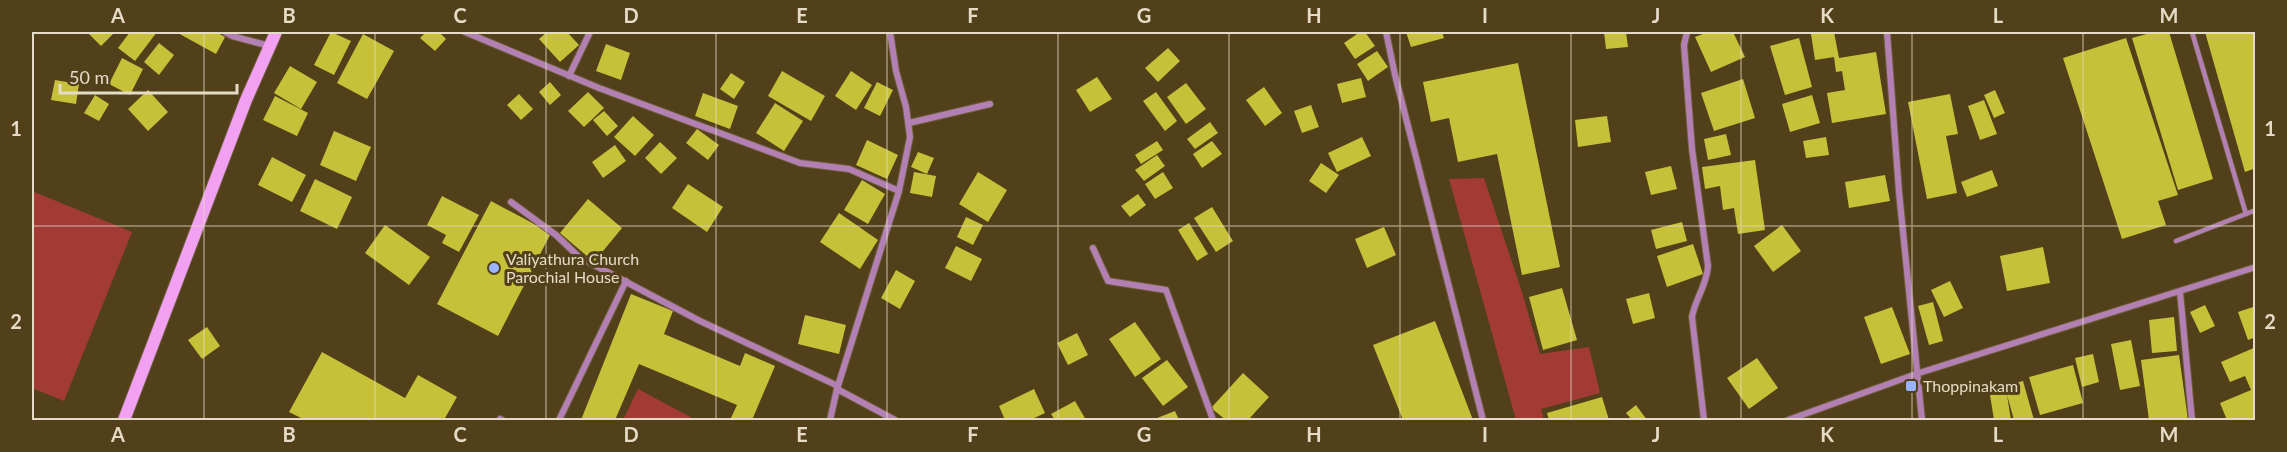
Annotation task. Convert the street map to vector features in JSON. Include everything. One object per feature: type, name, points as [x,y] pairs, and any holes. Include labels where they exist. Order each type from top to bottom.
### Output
[{"type":"main road","points":[[124,420],[246,100],[276,32]]},
{"type":"street","points":[[225,32],[270,46]]},
{"type":"street","points":[[465,32],[569,76],[800,163],[849,169],[899,191]]},
{"type":"street","points":[[569,76],[590,32]]},
{"type":"street","points":[[830,420],[899,191],[910,137],[890,32]]},
{"type":"street","points":[[1386,32],[1483,420]]},
{"type":"street","points":[[1687,32],[1684,45],[1692,149],[1708,266],[1707,278],[1694,306],[1692,317],[1704,420]]},
{"type":"street","points":[[1887,32],[1899,192],[1922,420]]},
{"type":"street","points":[[909,123],[990,104]]},
{"type":"street","points":[[511,202],[555,235],[579,257],[700,321],[838,388],[895,420]]},
{"type":"street","points":[[1093,248],[1108,281],[1166,290],[1213,420]]},
{"type":"street","points":[[1788,420],[1919,373],[2256,267]]},
{"type":"street","points":[[559,420],[626,280]]},
{"type":"street","points":[[2180,292],[2192,420]]},
{"type":"lane","points":[[2192,32],[2246,214]]},
{"type":"lane","points":[[2176,241],[2256,210]]},
{"type":"shaded area","points":[[1484,178],[1540,354],[1589,347],[1600,393],[1541,409],[1544,420],[1516,420],[1449,179]]},
{"type":"shaded area","points":[[32,191],[132,232],[64,401],[32,388]]},
{"type":"shaded area","points":[[638,389],[696,420],[623,420]]},
{"type":"building","points":[[87,32],[115,32],[101,46]]},
{"type":"building","points":[[130,32],[157,32],[135,61],[118,48]]},
{"type":"building","points":[[176,32],[216,32],[225,37],[216,54]]},
{"type":"building","points":[[331,32],[351,41],[334,75],[314,65]]},
{"type":"building","points":[[426,32],[439,32],[446,39],[435,51],[420,38]]},
{"type":"building","points":[[547,32],[567,32],[579,45],[560,62],[539,39]]},
{"type":"building","points":[[1360,32],[1365,32],[1375,46],[1355,59],[1344,43]]},
{"type":"building","points":[[1406,32],[1442,32],[1444,38],[1411,47]]},
{"type":"building","points":[[1604,32],[1626,32],[1628,47],[1606,49]]},
{"type":"building","points":[[1708,32],[1733,32],[1745,57],[1711,72],[1695,37]]},
{"type":"building","points":[[1834,32],[1839,58],[1876,52],[1886,114],[1832,123],[1827,93],[1845,90],[1842,71],[1836,72],[1834,57],[1815,60],[1811,34]]},
{"type":"building","points":[[2154,32],[2169,32],[2213,179],[2178,190],[2132,38]]},
{"type":"building","points":[[2205,32],[2256,32],[2256,168],[2245,172]]},
{"type":"building","points":[[363,34],[394,51],[367,99],[337,83]]},
{"type":"building","points":[[1799,38],[1812,87],[1785,95],[1770,46]]},
{"type":"building","points":[[2126,38],[2178,195],[2158,201],[2166,225],[2122,239],[2063,58]]},
{"type":"building","points":[[159,43],[174,55],[159,75],[144,62]]},
{"type":"building","points":[[606,44],[630,53],[621,80],[596,71]]},
{"type":"building","points":[[1168,48],[1180,61],[1158,82],[1145,68]]},
{"type":"building","points":[[1377,51],[1388,67],[1368,81],[1357,64]]},
{"type":"building","points":[[122,58],[143,69],[130,95],[109,84]]},
{"type":"building","points":[[1518,63],[1560,267],[1522,275],[1497,154],[1458,162],[1449,118],[1431,122],[1423,82]]},
{"type":"building","points":[[290,66],[317,82],[301,109],[274,93]]},
{"type":"building","points":[[782,71],[825,96],[811,121],[768,96]]},
{"type":"building","points":[[851,71],[872,85],[856,110],[835,96]]},
{"type":"building","points":[[731,73],[745,82],[734,99],[720,89]]},
{"type":"building","points":[[1097,77],[1112,99],[1090,112],[1076,90]]},
{"type":"building","points":[[1361,78],[1366,97],[1342,103],[1337,84]]},
{"type":"building","points":[[1743,79],[1755,118],[1714,131],[1701,93]]},
{"type":"building","points":[[55,80],[79,84],[76,104],[51,100]]},
{"type":"building","points":[[550,82],[561,95],[550,105],[539,92]]},
{"type":"building","points":[[877,82],[893,90],[880,116],[864,108]]},
{"type":"building","points":[[1186,83],[1206,109],[1186,124],[1167,97]]},
{"type":"building","points":[[1264,87],[1282,113],[1265,126],[1246,100]]},
{"type":"building","points":[[148,90],[168,112],[148,131],[128,109]]},
{"type":"building","points":[[1995,90],[2005,113],[1994,118],[1984,95]]},
{"type":"building","points":[[588,92],[604,108],[584,127],[568,111]]},
{"type":"building","points":[[1156,92],[1177,121],[1165,131],[1143,101]]},
{"type":"building","points":[[703,93],[738,106],[730,129],[695,116]]},
{"type":"building","points":[[519,94],[533,109],[521,120],[507,105]]},
{"type":"building","points":[[1950,94],[1958,134],[1946,136],[1957,193],[1927,199],[1908,102]]},
{"type":"building","points":[[95,95],[109,104],[99,121],[84,113]]},
{"type":"building","points":[[1812,95],[1820,123],[1790,132],[1782,104]]},
{"type":"building","points":[[275,96],[308,113],[297,136],[263,120]]},
{"type":"building","points":[[1984,100],[1997,134],[1980,140],[1968,106]]},
{"type":"building","points":[[775,103],[803,121],[784,151],[756,133]]},
{"type":"building","points":[[1311,105],[1319,127],[1302,133],[1294,111]]},
{"type":"building","points":[[604,111],[618,126],[607,136],[593,120]]},
{"type":"building","points":[[633,116],[654,135],[635,156],[614,137]]},
{"type":"building","points":[[1607,116],[1611,142],[1578,147],[1575,120]]},
{"type":"building","points":[[1210,122],[1218,133],[1195,149],[1187,139]]},
{"type":"building","points":[[697,129],[719,145],[708,160],[686,143]]},
{"type":"building","points":[[334,131],[371,147],[356,181],[320,165]]},
{"type":"building","points":[[1726,134],[1731,155],[1708,160],[1704,139]]},
{"type":"building","points":[[1362,137],[1371,156],[1337,172],[1328,153]]},
{"type":"building","points":[[1826,137],[1829,155],[1806,158],[1803,141]]},
{"type":"building","points":[[867,140],[898,155],[887,179],[856,165]]},
{"type":"building","points":[[1157,141],[1163,150],[1141,164],[1135,155]]},
{"type":"building","points":[[1212,141],[1222,154],[1202,168],[1193,154]]},
{"type":"building","points":[[660,142],[677,158],[661,174],[645,158]]},
{"type":"building","points":[[615,145],[626,161],[603,178],[592,162]]},
{"type":"building","points":[[918,152],[934,158],[927,174],[911,167]]},
{"type":"building","points":[[1157,155],[1165,166],[1144,181],[1135,170]]},
{"type":"building","points":[[272,157],[306,175],[292,202],[258,185]]},
{"type":"building","points":[[1755,160],[1765,230],[1738,234],[1734,208],[1723,210],[1720,186],[1705,189],[1702,167]]},
{"type":"building","points":[[1321,163],[1339,175],[1326,193],[1309,181]]},
{"type":"building","points":[[1671,166],[1677,189],[1651,195],[1645,172]]},
{"type":"building","points":[[1992,170],[1998,186],[1967,197],[1961,182]]},
{"type":"building","points":[[914,172],[936,176],[932,197],[910,193]]},
{"type":"building","points":[[978,172],[1007,190],[988,222],[959,204]]},
{"type":"building","points":[[1163,172],[1173,188],[1155,199],[1145,184]]},
{"type":"building","points":[[1885,175],[1890,201],[1849,208],[1845,182]]},
{"type":"building","points":[[315,179],[352,197],[337,229],[300,211]]},
{"type":"building","points":[[862,180],[885,194],[868,224],[844,210]]},
{"type":"building","points":[[688,184],[723,207],[707,232],[672,208]]},
{"type":"building","points":[[1138,194],[1146,205],[1130,217],[1121,206]]},
{"type":"building","points":[[442,196],[479,215],[459,252],[442,243],[446,235],[427,225]]},
{"type":"building","points":[[588,199],[622,228],[594,262],[560,233]]},
{"type":"building","name":"Valiyathura Church Parochial House","points":[[491,201],[551,233],[498,336],[437,304]]},
{"type":"building","points":[[1212,207],[1233,241],[1216,252],[1194,218]]},
{"type":"building","points":[[839,213],[878,240],[860,269],[820,242]]},
{"type":"building","points":[[966,217],[983,225],[973,245],[957,237]]},
{"type":"building","points":[[1682,222],[1687,241],[1656,249],[1651,230]]},
{"type":"building","points":[[1189,223],[1208,254],[1197,261],[1178,230]]},
{"type":"building","points":[[385,225],[430,257],[409,285],[365,253]]},
{"type":"building","points":[[1782,225],[1801,251],[1773,272],[1754,246]]},
{"type":"building","points":[[1384,227],[1396,255],[1367,268],[1355,239]]},
{"type":"building","points":[[1693,244],[1703,274],[1667,287],[1657,256]]},
{"type":"building","points":[[956,246],[982,259],[971,281],[945,268]]},
{"type":"building","points":[[2043,247],[2050,283],[2007,291],[2000,256]]},
{"type":"building","points":[[896,270],[915,281],[900,309],[881,298]]},
{"type":"building","points":[[1950,281],[1963,308],[1944,317],[1931,290]]},
{"type":"building","points":[[1562,288],[1577,340],[1543,350],[1529,297]]},
{"type":"building","points":[[1649,293],[1655,318],[1633,324],[1626,299]]},
{"type":"building","points":[[631,294],[673,311],[664,334],[740,366],[745,353],[775,366],[752,420],[730,420],[737,405],[639,364],[615,420],[581,420]]},
{"type":"building","points":[[1933,302],[1943,341],[1929,345],[1918,306]]},
{"type":"building","points":[[2205,305],[2215,326],[2200,333],[2190,312]]},
{"type":"building","points":[[2256,306],[2256,337],[2248,340],[2238,312]]},
{"type":"building","points":[[1892,307],[1910,354],[1881,364],[1864,317]]},
{"type":"building","points":[[805,315],[846,325],[839,354],[798,344]]},
{"type":"building","points":[[2174,317],[2177,351],[2152,353],[2149,320]]},
{"type":"building","points":[[1435,321],[1473,420],[1403,420],[1373,345]]},
{"type":"building","points":[[1135,322],[1161,359],[1135,377],[1109,339]]},
{"type":"building","points":[[207,327],[220,346],[202,359],[188,340]]},
{"type":"building","points":[[1077,333],[1088,355],[1068,365],[1057,343]]},
{"type":"building","points":[[2131,340],[2140,386],[2120,390],[2111,344]]},
{"type":"building","points":[[2256,347],[2256,420],[2227,420],[2220,403],[2251,390],[2245,376],[2230,382],[2221,362]]},
{"type":"building","points":[[322,352],[405,398],[418,375],[457,397],[445,418],[449,420],[305,420],[289,412]]},
{"type":"building","points":[[2093,354],[2099,382],[2082,387],[2075,358]]},
{"type":"building","points":[[2179,355],[2188,420],[2149,420],[2141,360]]},
{"type":"building","points":[[1757,358],[1778,388],[1749,409],[1727,378]]},
{"type":"building","points":[[1167,360],[1188,387],[1163,406],[1142,378]]},
{"type":"building","points":[[2073,365],[2083,403],[2040,415],[2029,377]]},
{"type":"building","points":[[1243,373],[1269,397],[1248,420],[1226,420],[1211,408]]},
{"type":"building","points":[[2023,381],[2034,420],[2014,420],[2007,395],[2011,420],[1994,420],[1990,395],[2006,393],[2004,386]]},
{"type":"building","points":[[1034,389],[1045,413],[1030,420],[1005,420],[999,406]]},
{"type":"building","points":[[1602,397],[1609,420],[1549,420],[1547,413]]},
{"type":"building","points":[[1075,401],[1086,420],[1055,420],[1051,414]]},
{"type":"building","points":[[1636,405],[1647,420],[1632,420],[1626,413]]},
{"type":"building","points":[[1175,411],[1179,420],[1152,420]]},
{"type":"place","name":"Valiyathura Church Parochial House","points":[[494,268]]},
{"type":"place","name":"Thoppinakam","points":[[1911,386]]}]
